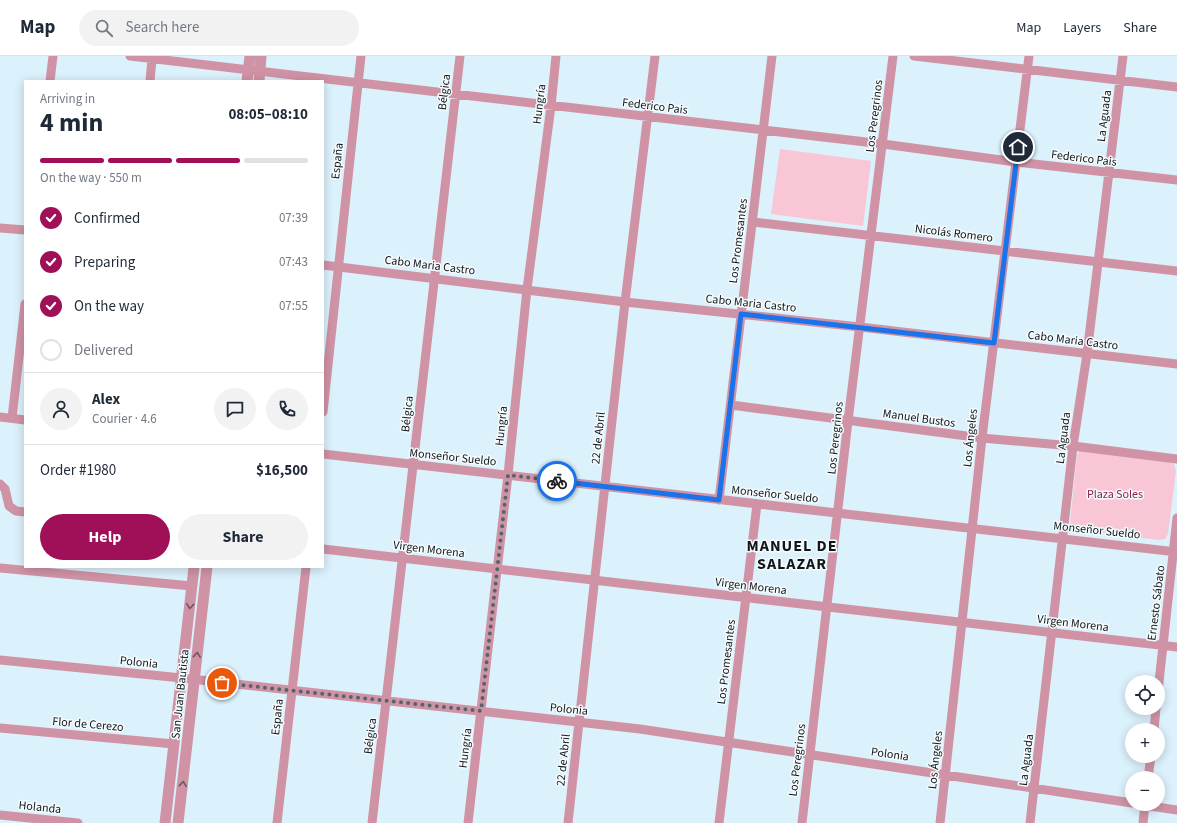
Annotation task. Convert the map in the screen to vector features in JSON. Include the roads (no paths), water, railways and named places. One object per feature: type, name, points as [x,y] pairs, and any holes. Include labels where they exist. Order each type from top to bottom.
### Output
[{"type":"street","points":[[50,80],[53,56]]},
{"type":"street","name":"Federico Pais","points":[[130,56],[248,76],[315,80]]},
{"type":"street","points":[[248,76],[250,56]]},
{"type":"street","points":[[259,76],[262,56]]},
{"type":"street","name":"España","points":[[324,402],[361,56]]},
{"type":"street","name":"Bélgica","points":[[372,823],[460,56]]},
{"type":"street","name":"Hungría","points":[[468,823],[498,569],[527,289],[551,106],[556,56]]},
{"type":"street","name":"22 de Abril","points":[[568,823],[625,302],[655,56]]},
{"type":"street","name":"Los Promesantes","points":[[719,500],[772,56]]},
{"type":"street","name":"Los Peregrinos","points":[[802,823],[870,235],[883,144],[893,56]]},
{"type":"street","points":[[914,56],[1177,87]]},
{"type":"street","name":"Los Ángeles","points":[[940,823],[982,438],[1029,56]]},
{"type":"street","name":"La Aguada","points":[[1030,823],[1073,446],[1098,262],[1123,56]]},
{"type":"street","points":[[150,80],[152,59]]},
{"type":"street","name":"Federico Pais","points":[[324,81],[456,94],[1177,180]]},
{"type":"street","name":"Nicolás Romero","points":[[753,222],[1177,271]]},
{"type":"street","points":[[0,228],[24,230]]},
{"type":"street","name":"Cabo Maria Castro","points":[[324,265],[625,302],[860,327],[1177,364]]},
{"type":"street","points":[[12,418],[24,313]]},
{"type":"street","name":"Manuel Bustos","points":[[731,405],[982,438],[1073,446],[1177,459]]},
{"type":"street","points":[[0,417],[24,420]]},
{"type":"street","name":"Monseñor Sueldo","points":[[324,454],[1176,551]]},
{"type":"street","points":[[0,484],[5,489],[9,506],[16,511],[24,512]]},
{"type":"street","name":"Los Promesantes","points":[[719,823],[756,504]]},
{"type":"street","name":"Ernesto Sábato","points":[[1160,675],[1176,551],[1177,518]]},
{"type":"street","name":"Virgen Morena","points":[[324,549],[1177,647]]},
{"type":"street","points":[[0,568],[192,586]]},
{"type":"street","name":"San Juan Bautista","points":[[165,823],[194,568]]},
{"type":"street","name":"San Juan Bautista","points":[[178,823],[207,568]]},
{"type":"street","name":"España","points":[[277,823],[306,568]]},
{"type":"street","name":"Polonia","points":[[0,660],[182,678],[640,728],[1125,802]]},
{"type":"street","name":"Flor de Cerezo","points":[[0,728],[174,744]]},
{"type":"street","points":[[1165,808],[1177,810]]},
{"type":"street","points":[[1142,811],[1143,823]]},
{"type":"street","name":"Holanda","points":[[0,815],[78,823]]},
{"type":"district","name":"MANUEL DE SALAZAR","points":[[792,554]]},
{"type":"park label","name":"Plaza Soles","points":[[1115,494]]}]
